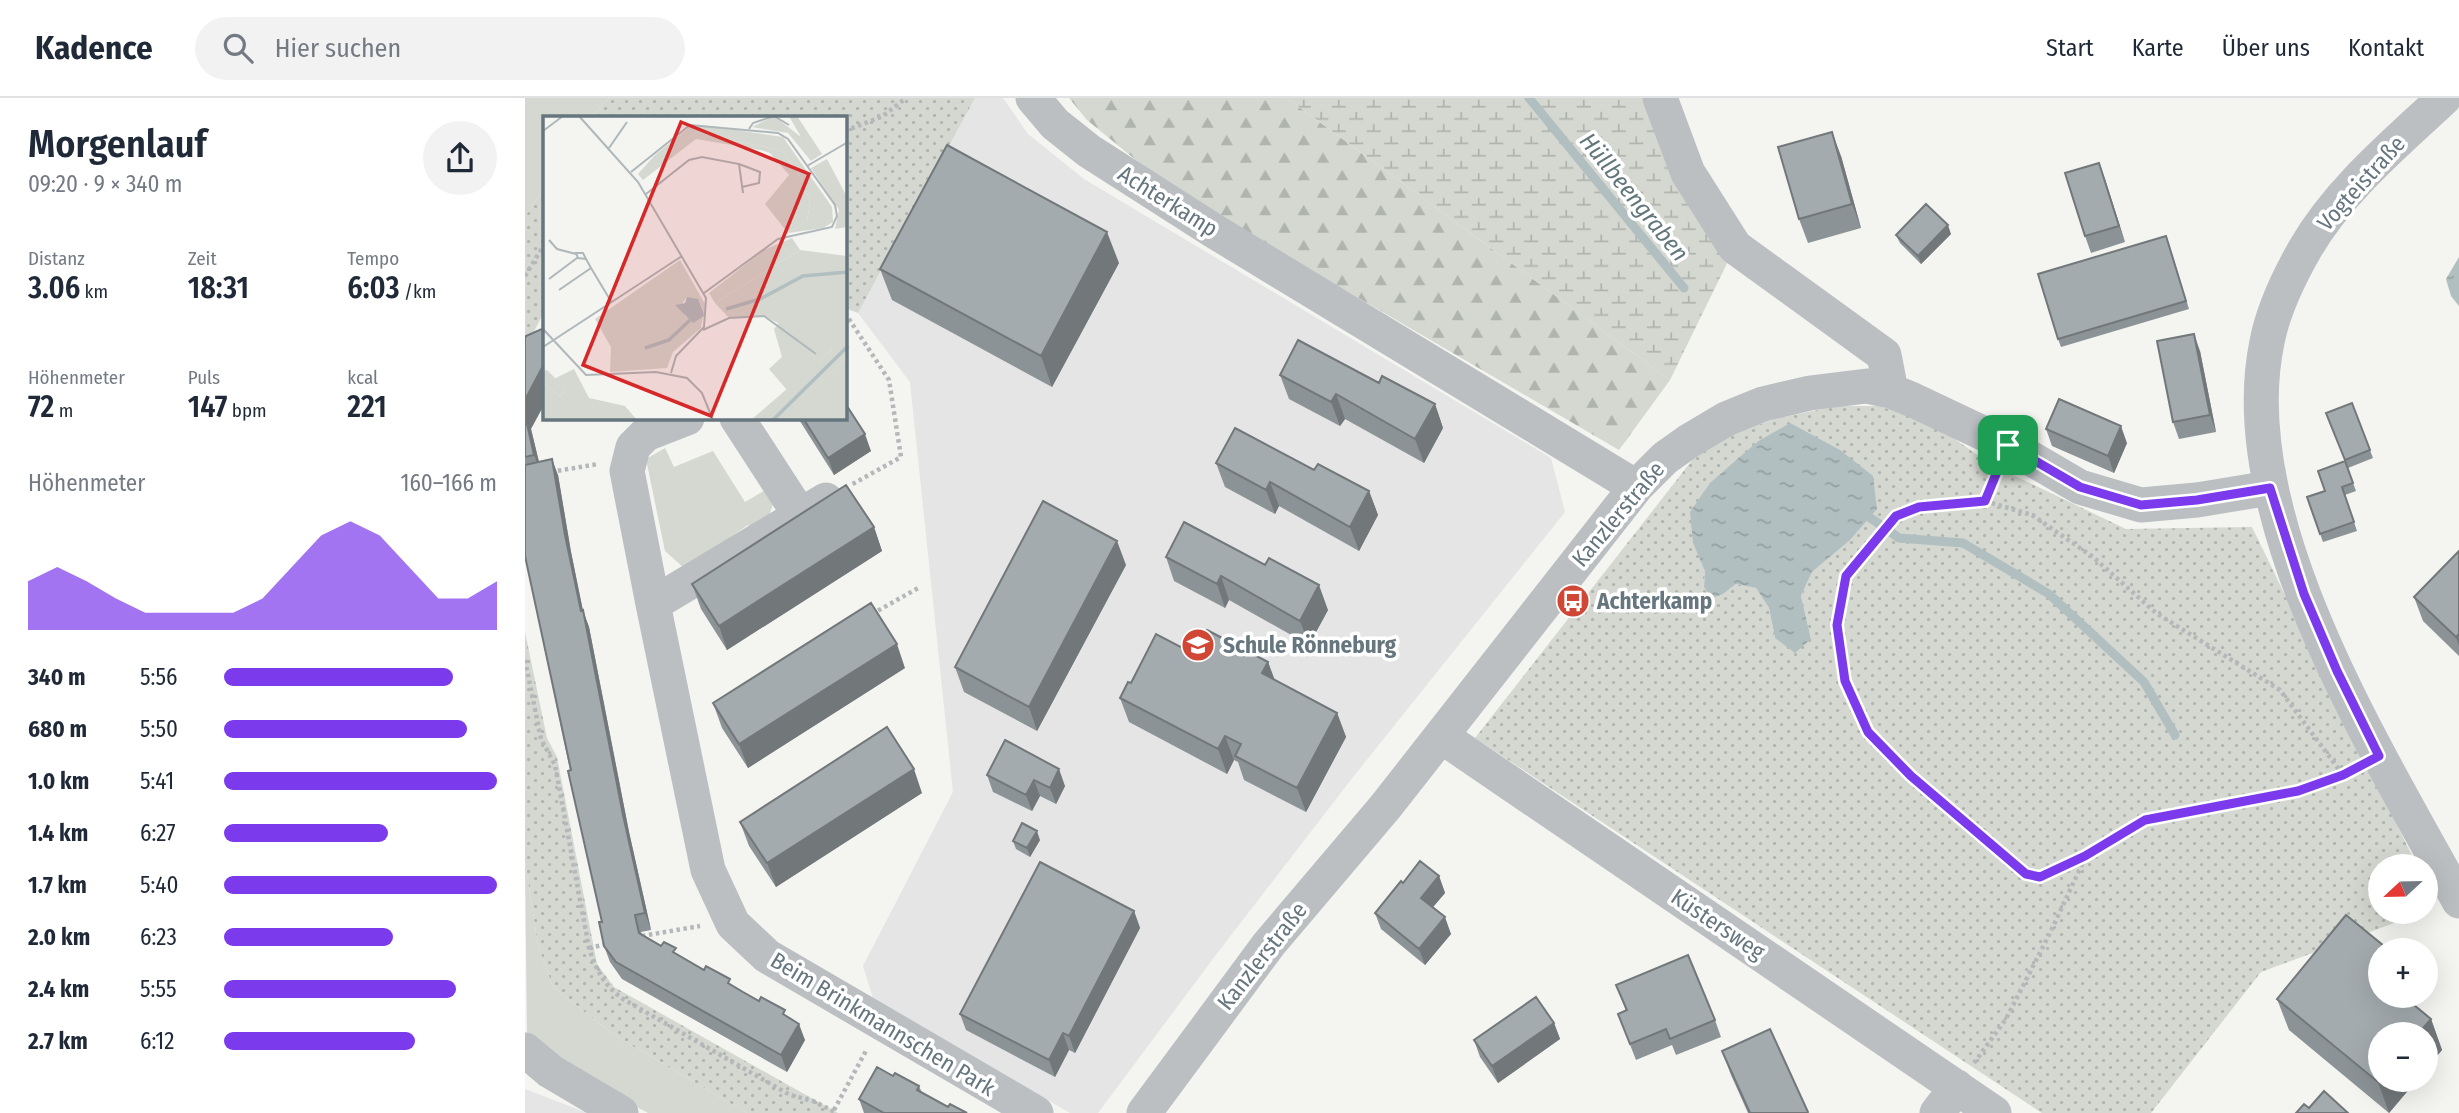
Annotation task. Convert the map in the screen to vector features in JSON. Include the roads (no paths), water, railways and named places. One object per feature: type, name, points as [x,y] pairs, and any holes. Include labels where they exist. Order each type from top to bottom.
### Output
[{"type":"street","name":"Achterkamp","points":[[1033,98],[1055,124],[1089,151],[1214,231],[1636,487]]},
{"type":"street","points":[[1660,98],[1688,173],[1735,247],[1884,355],[1891,391]]},
{"type":"street","name":"Vogteistraße","points":[[2444,98],[2396,142],[2325,217],[2289,280],[2267,339],[2261,397],[2270,488],[2304,594],[2333,662],[2379,756],[2459,901]]},
{"type":"street","name":"Kanzlerstraße","points":[[1144,1113],[1269,944],[1386,806],[1636,487],[1665,458],[1726,419],[1763,404],[1845,387],[1867,386],[1891,391],[2008,445],[2080,487],[2141,505],[2197,500],[2270,488]]},
{"type":"street","name":"Beim Brinkmannschen Park","points":[[682,420],[646,435],[633,447],[627,471],[708,870],[733,924],[767,956],[1036,1113]]},
{"type":"street","points":[[738,420],[800,515]]},
{"type":"street","points":[[653,604],[841,491]]},
{"type":"street","name":"Küstersweg","points":[[1441,736],[1947,1100],[1994,1113]]},
{"type":"street","points":[[525,1050],[550,1071],[621,1113]]},
{"type":"water","points":[[2459,257],[2459,306],[2451,296],[2446,279]]},
{"type":"water","points":[[1790,423],[1840,450],[1873,476],[1877,509],[1849,541],[1812,572],[1801,596],[1811,639],[1795,653],[1775,638],[1769,608],[1756,588],[1736,584],[1712,598],[1704,587],[1705,571],[1693,543],[1690,512],[1710,483],[1757,442]]},
{"type":"waterway","name":"Hüllbeengraben","points":[[1529,98],[1684,288]]},
{"type":"waterway","name":"Hüllbeengraben","points":[[1862,512],[1899,538],[1963,543],[2049,594],[2144,682],[2175,735]]},
{"type":"place","name":"Achterkamp","points":[[1573,601]]},
{"type":"place","name":"Schule Rönneburg","points":[[1198,645]]}]
